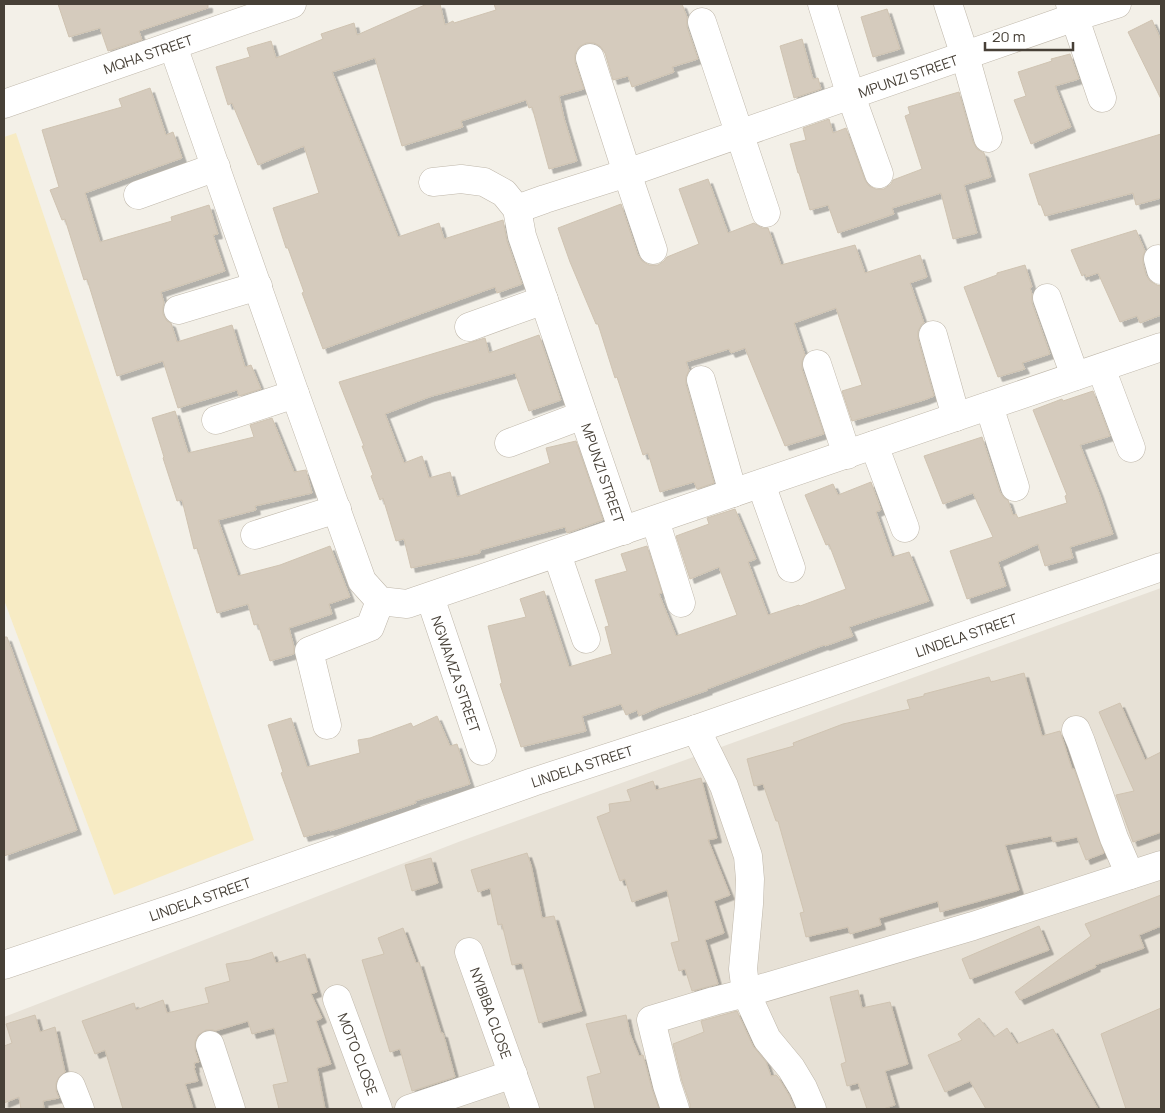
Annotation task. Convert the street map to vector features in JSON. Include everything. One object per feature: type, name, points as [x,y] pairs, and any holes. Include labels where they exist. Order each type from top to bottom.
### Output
[{"type":"street","name":"MQHA STREET","points":[[4,104],[292,4]]},
{"type":"street","name":"MPUNZI STREET","points":[[822,4],[851,96],[879,174]]},
{"type":"street","name":"MPUNZI STREET","points":[[948,4],[988,138]]},
{"type":"street","name":"MPUNZI STREET","points":[[623,531],[522,236],[517,209],[965,56],[1073,10],[1117,4]]},
{"type":"street","points":[[1073,10],[1102,98]]},
{"type":"street","points":[[702,22],[766,213]]},
{"type":"street","points":[[174,46],[336,510],[362,580],[380,601],[370,627],[309,651],[327,726]]},
{"type":"street","points":[[590,58],[653,250]]},
{"type":"street","points":[[138,195],[216,167]]},
{"type":"street","points":[[433,182],[461,179],[484,182],[504,193],[517,209]]},
{"type":"street","points":[[178,310],[258,286]]},
{"type":"street","points":[[1047,298],[1075,376]]},
{"type":"street","points":[[469,327],[544,300]]},
{"type":"street","points":[[933,335],[956,417]]},
{"type":"street","name":"NGWAMZA STREET","points":[[380,601],[407,604],[430,597],[1161,347]]},
{"type":"street","points":[[816,364],[847,455]]},
{"type":"street","points":[[1102,368],[1131,448]]},
{"type":"street","points":[[701,380],[733,493]]},
{"type":"street","points":[[216,420],[295,394]]},
{"type":"street","points":[[989,406],[1015,487]]},
{"type":"street","name":"MPUNZI STREET","points":[[509,443],[583,415]]},
{"type":"street","points":[[874,445],[905,528]]},
{"type":"street","points":[[761,484],[791,568]]},
{"type":"street","points":[[255,535],[336,510]]},
{"type":"street","points":[[655,520],[681,604]]},
{"type":"street","points":[[557,554],[586,639]]},
{"type":"street","name":"LINDELA STREET","points":[[4,965],[186,904],[524,786],[696,729],[1161,567]]},
{"type":"street","name":"NGWAMZA STREET","points":[[430,597],[482,751]]},
{"type":"street","points":[[696,729],[724,786],[748,856],[750,879],[749,904],[743,969],[746,993],[767,1039],[791,1068],[803,1088],[812,1109]]},
{"type":"street","points":[[1076,730],[1114,838],[1130,875]]},
{"type":"street","points":[[675,1109],[651,1020],[973,926],[1161,865]]},
{"type":"street","name":"NYIBIBA CLOSE","points":[[469,952],[525,1109]]},
{"type":"street","name":"MOTO CLOSE","points":[[337,999],[378,1109]]},
{"type":"street","points":[[210,1045],[231,1109]]},
{"type":"street","points":[[410,1109],[512,1074]]},
{"type":"shaded area","points":[[1161,588],[1161,1109],[4,1109],[4,1017],[461,841]]},
{"type":"sand","points":[[16,133],[254,840],[114,895],[4,600],[4,137]]},
{"type":"building","points":[[58,4],[208,4],[208,8],[139,31],[142,40],[108,51],[100,28],[69,37]]},
{"type":"building","points":[[427,4],[440,4],[445,25],[453,21],[454,23],[496,10],[494,4],[682,4],[687,17],[687,27],[698,59],[672,67],[674,72],[632,87],[628,76],[613,80],[605,53],[600,46],[594,43],[586,43],[579,47],[575,54],[575,62],[584,89],[559,96],[577,161],[549,169],[532,107],[529,108],[526,100],[461,121],[463,127],[402,146],[375,58],[332,72],[398,237],[439,223],[444,239],[503,220],[507,241],[522,284],[497,293],[495,287],[323,349],[273,208],[319,193],[304,146],[258,165],[232,103],[228,105],[216,67],[250,57],[247,48],[271,41],[276,58],[323,39],[321,34],[354,23],[357,35]]},
{"type":"building","points":[[887,9],[900,49],[873,57],[861,17]]},
{"type":"building","points":[[1152,20],[1161,40],[1161,99],[1128,32]]},
{"type":"building","points":[[802,39],[813,79],[818,78],[821,89],[794,98],[780,46]]},
{"type":"building","points":[[1070,54],[1079,79],[1055,86],[1071,127],[1031,144],[1014,100],[1026,96],[1018,72]]},
{"type":"building","points":[[150,88],[166,135],[173,132],[182,158],[85,193],[100,242],[172,221],[171,217],[209,205],[218,234],[213,235],[225,271],[161,292],[164,303],[163,314],[167,321],[171,323],[177,342],[232,325],[245,367],[251,365],[261,389],[239,396],[237,390],[178,408],[163,361],[117,376],[87,279],[84,280],[65,219],[62,220],[50,190],[59,187],[42,130],[122,107],[119,99]]},
{"type":"building","points":[[959,92],[973,142],[977,149],[984,153],[991,177],[964,185],[977,233],[953,239],[941,193],[892,208],[894,214],[838,233],[828,205],[810,210],[790,144],[806,140],[803,128],[829,119],[833,133],[846,128],[865,180],[869,186],[876,189],[884,189],[893,180],[922,169],[905,116],[910,114],[908,107]]},
{"type":"building","points":[[1161,134],[1161,198],[1136,205],[1133,193],[1045,216],[1041,205],[1039,205],[1029,174]]},
{"type":"building","points":[[708,179],[728,233],[754,223],[762,228],[768,228],[781,265],[855,245],[865,273],[920,255],[927,277],[910,283],[924,323],[918,331],[918,339],[934,396],[852,421],[842,391],[862,385],[836,308],[794,323],[805,355],[802,361],[802,369],[824,434],[785,446],[745,348],[731,353],[729,349],[686,362],[689,370],[686,384],[714,483],[697,489],[694,482],[660,492],[648,453],[643,455],[598,324],[596,324],[570,262],[558,228],[621,204],[638,255],[642,261],[649,265],[658,265],[667,257],[699,244],[679,189]]},
{"type":"building","points":[[1136,230],[1145,251],[1143,263],[1146,275],[1150,281],[1161,286],[1161,315],[1140,323],[1137,316],[1120,322],[1098,273],[1086,277],[1085,274],[1082,276],[1071,250]]},
{"type":"building","points":[[1025,265],[1032,287],[1030,288],[1032,303],[1050,354],[1022,363],[1025,369],[998,377],[964,287],[997,275],[997,273]]},
{"type":"building","points":[[539,335],[561,400],[529,411],[515,373],[429,397],[385,414],[404,463],[422,456],[429,478],[450,472],[457,497],[550,463],[546,448],[576,441],[603,520],[567,533],[565,527],[480,550],[480,553],[411,568],[404,539],[396,541],[383,498],[380,500],[362,446],[364,446],[339,382],[485,338],[489,353]]},
{"type":"building","points":[[1093,391],[1110,436],[1080,445],[1113,534],[1070,547],[1073,558],[1045,566],[1038,544],[998,562],[1006,586],[967,599],[950,551],[993,537],[973,493],[943,504],[924,456],[982,437],[1000,492],[1008,500],[1013,515],[1016,514],[1018,518],[1067,503],[1065,496],[1067,495],[1033,410],[1062,399],[1063,401]]},
{"type":"building","points":[[175,411],[188,453],[254,437],[250,425],[272,418],[294,472],[306,470],[312,493],[255,506],[256,510],[218,520],[238,576],[280,565],[330,546],[350,597],[329,604],[332,614],[289,628],[294,654],[270,661],[258,624],[254,625],[248,604],[217,613],[197,548],[194,549],[182,500],[177,501],[152,418]]},
{"type":"building","points":[[871,482],[881,510],[876,512],[892,557],[909,552],[929,601],[849,627],[853,636],[824,645],[639,716],[637,710],[626,715],[621,704],[582,716],[586,731],[521,747],[500,684],[502,683],[488,626],[526,617],[520,599],[544,591],[569,667],[612,654],[605,627],[609,626],[595,580],[627,571],[621,554],[647,546],[662,593],[659,594],[676,636],[737,615],[719,567],[690,579],[676,536],[709,524],[707,518],[735,509],[756,559],[748,562],[768,615],[800,606],[846,589],[829,544],[826,545],[805,495],[833,484],[838,495]]},
{"type":"building","points":[[4,637],[7,637],[77,830],[4,856]]},
{"type":"building","points":[[1024,673],[1042,736],[1060,731],[1072,769],[1074,769],[1104,853],[1086,860],[1077,837],[1053,842],[1051,836],[1005,845],[1019,890],[940,912],[938,901],[879,918],[881,925],[850,934],[848,927],[806,937],[800,913],[804,912],[778,821],[776,821],[763,784],[754,786],[747,759],[794,746],[793,743],[843,724],[910,709],[907,700],[924,696],[924,694],[989,677],[991,682]]},
{"type":"building","points":[[1120,703],[1145,760],[1161,752],[1161,832],[1133,842],[1116,795],[1134,791],[1099,712]]},
{"type":"building","points":[[437,716],[450,746],[457,744],[470,784],[330,831],[304,837],[281,773],[283,772],[268,725],[291,718],[307,767],[360,753],[358,740],[370,738],[411,723],[413,727]]},
{"type":"building","points":[[701,778],[717,838],[708,840],[730,895],[714,901],[724,933],[705,940],[718,984],[692,991],[685,969],[679,971],[671,943],[679,941],[667,890],[632,902],[625,879],[620,881],[597,817],[610,812],[609,804],[631,801],[627,790],[653,781],[656,790]]},
{"type":"building","points":[[527,853],[542,918],[554,916],[582,1011],[539,1023],[522,963],[512,965],[502,924],[498,925],[490,888],[478,892],[471,870]]},
{"type":"building","points":[[431,858],[438,883],[412,891],[405,865]]},
{"type":"building","points":[[1161,895],[1161,926],[1139,935],[1144,948],[1095,965],[1096,967],[1020,1000],[1015,992],[1091,936],[1085,924]]},
{"type":"building","points":[[1039,926],[1049,950],[970,979],[962,959]]},
{"type":"building","points":[[403,928],[416,963],[419,962],[441,1033],[443,1033],[455,1077],[412,1091],[400,1049],[390,1052],[362,960],[384,954],[378,938]]},
{"type":"building","points":[[272,952],[276,963],[305,954],[317,992],[311,994],[322,1018],[316,1021],[331,1064],[317,1068],[325,1109],[279,1109],[273,1085],[288,1082],[274,1028],[252,1034],[248,1021],[215,1031],[206,1030],[198,1035],[195,1042],[195,1050],[199,1062],[194,1063],[194,1068],[198,1081],[185,1084],[193,1109],[123,1109],[105,1050],[95,1054],[82,1021],[134,1003],[136,1010],[163,1000],[167,1013],[209,1003],[205,988],[230,981],[226,964],[250,960]]},
{"type":"building","points":[[858,990],[862,1008],[890,1002],[908,1064],[885,1071],[895,1105],[883,1109],[867,1109],[858,1083],[847,1086],[841,1064],[846,1062],[830,997]]},
{"type":"building","points":[[1161,1008],[1161,1109],[1126,1109],[1101,1034]]},
{"type":"building","points":[[737,1011],[753,1046],[766,1062],[771,1076],[776,1075],[778,1077],[795,1109],[690,1109],[673,1044],[704,1032],[701,1021]]},
{"type":"building","points":[[35,1015],[40,1032],[55,1027],[65,1072],[56,1083],[56,1091],[59,1098],[43,1101],[44,1109],[21,1109],[19,1097],[4,1103],[4,1046],[12,1043],[6,1024]]},
{"type":"building","points":[[626,1015],[630,1034],[639,1056],[643,1055],[659,1109],[595,1109],[587,1077],[601,1073],[586,1024]]},
{"type":"building","points":[[979,1018],[994,1037],[1007,1028],[1017,1044],[1053,1029],[1098,1109],[986,1109],[970,1081],[945,1092],[928,1055],[962,1040],[958,1034]]}]
